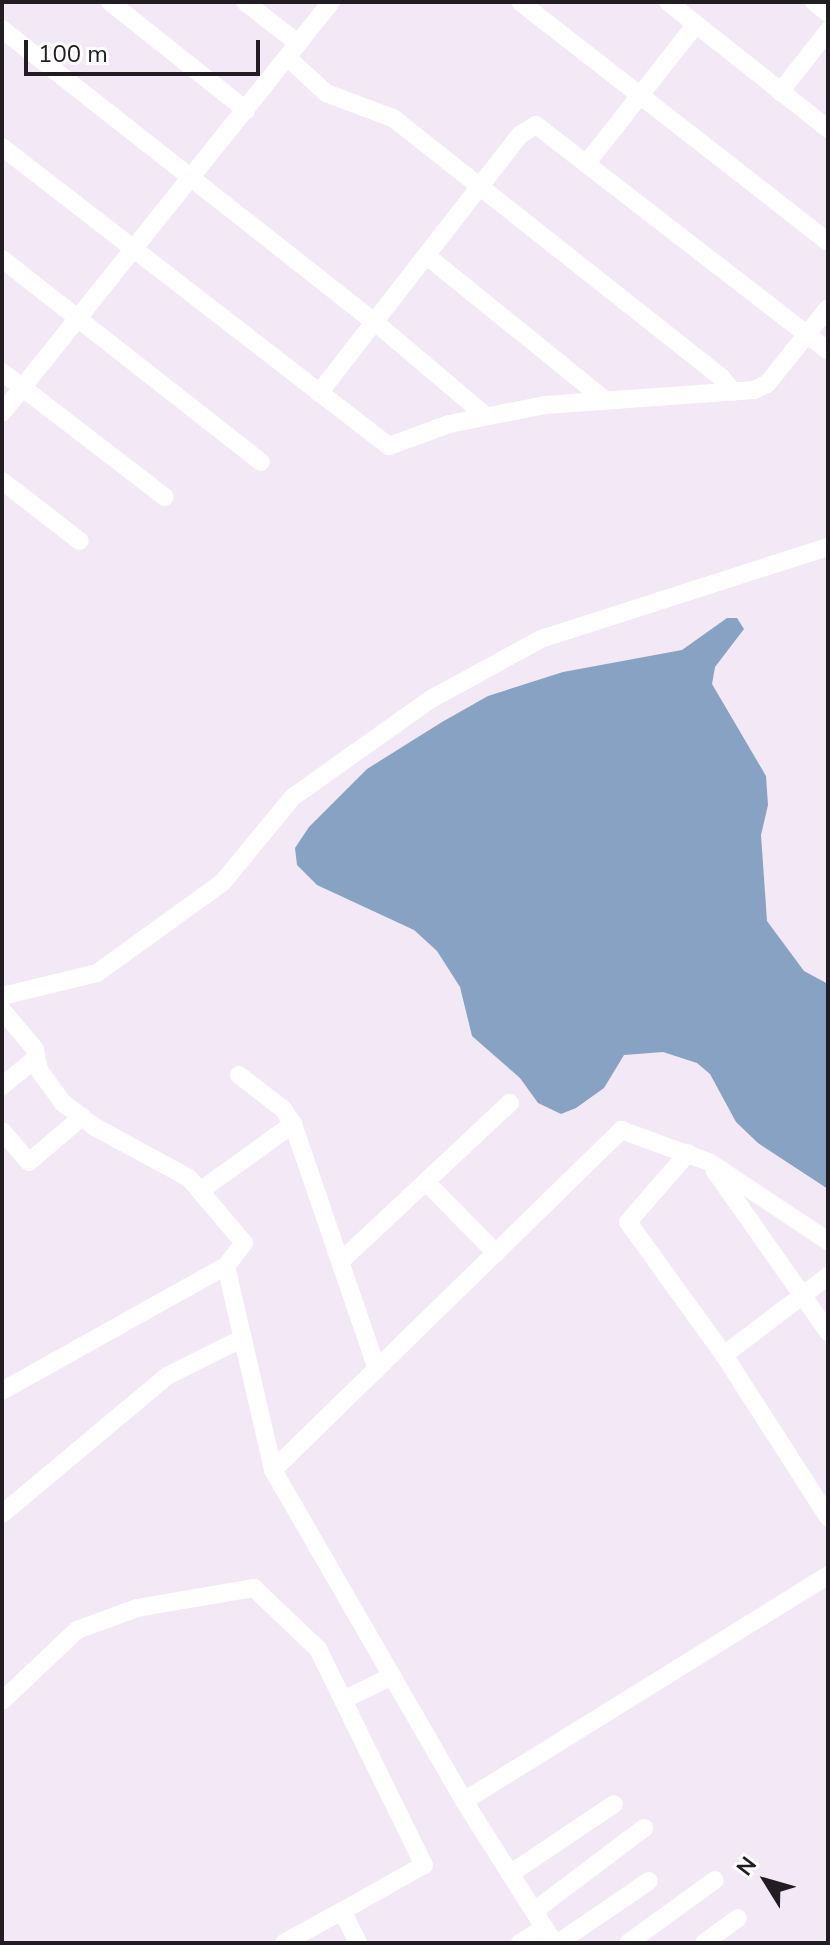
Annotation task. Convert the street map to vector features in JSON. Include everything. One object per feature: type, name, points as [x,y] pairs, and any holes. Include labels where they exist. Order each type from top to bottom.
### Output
[{"type":"street","points":[[110,2],[246,110]]},
{"type":"street","points":[[245,2],[294,51],[326,93],[393,118],[721,377],[733,392]]},
{"type":"street","points":[[2,413],[331,2]]},
{"type":"street","points":[[520,2],[828,242]]},
{"type":"street","points":[[668,2],[828,129]]},
{"type":"street","points":[[814,2],[828,13]]},
{"type":"street","points":[[586,164],[696,24]]},
{"type":"street","points":[[2,29],[376,323],[485,415]]},
{"type":"street","points":[[780,92],[828,31]]},
{"type":"street","points":[[319,393],[481,189],[520,135],[536,125],[828,351]]},
{"type":"street","points":[[2,147],[389,446],[485,415],[605,400],[733,392],[767,384],[828,308]]},
{"type":"street","points":[[428,257],[605,400]]},
{"type":"street","points":[[2,259],[261,462]]},
{"type":"street","points":[[2,372],[165,497]]},
{"type":"street","points":[[2,481],[80,541]]},
{"type":"street","points":[[2,996],[97,973],[222,883],[293,797],[445,691],[541,639],[828,547]]},
{"type":"street","points":[[2,1010],[35,1049],[35,1059],[63,1103],[189,1178],[244,1243],[226,1266],[2,1391]]},
{"type":"street","points":[[2,1086],[35,1059]]},
{"type":"street","points":[[239,1075],[283,1109],[293,1124],[377,1369]]},
{"type":"street","points":[[342,1260],[428,1184],[510,1103]]},
{"type":"street","points":[[2,1131],[29,1162],[82,1117]]},
{"type":"street","points":[[200,1191],[293,1124]]},
{"type":"street","points":[[273,1470],[621,1130],[709,1162],[828,1241]]},
{"type":"street","points":[[688,1153],[628,1222],[724,1355],[828,1517]]},
{"type":"street","points":[[709,1162],[828,1332]]},
{"type":"street","points":[[428,1184],[496,1253]]},
{"type":"street","points":[[226,1266],[273,1470],[464,1801],[552,1938]]},
{"type":"street","points":[[724,1355],[828,1276]]},
{"type":"street","points":[[2,1514],[167,1376],[243,1338]]},
{"type":"street","points":[[464,1801],[828,1575]]},
{"type":"street","points":[[2,1701],[77,1630],[137,1608],[254,1588],[318,1649],[424,1865],[284,1943]]},
{"type":"street","points":[[343,1700],[392,1676]]},
{"type":"street","points":[[510,1874],[614,1804]]},
{"type":"street","points":[[534,1911],[644,1828]]},
{"type":"street","points":[[628,1943],[715,1880]]},
{"type":"street","points":[[520,1943],[552,1938],[649,1881]]},
{"type":"street","points":[[342,1911],[358,1943]]},
{"type":"street","points":[[704,1943],[738,1918]]},
{"type":"water","points":[[727,618],[737,618],[744,629],[715,667],[712,684],[766,776],[768,805],[761,835],[767,921],[804,971],[828,984],[828,1189],[758,1143],[736,1122],[710,1074],[697,1063],[663,1052],[624,1055],[604,1088],[576,1108],[561,1114],[538,1103],[520,1078],[472,1036],[460,987],[437,951],[414,930],[317,885],[297,865],[295,848],[309,827],[367,769],[442,722],[488,696],[563,672],[682,650]]}]
